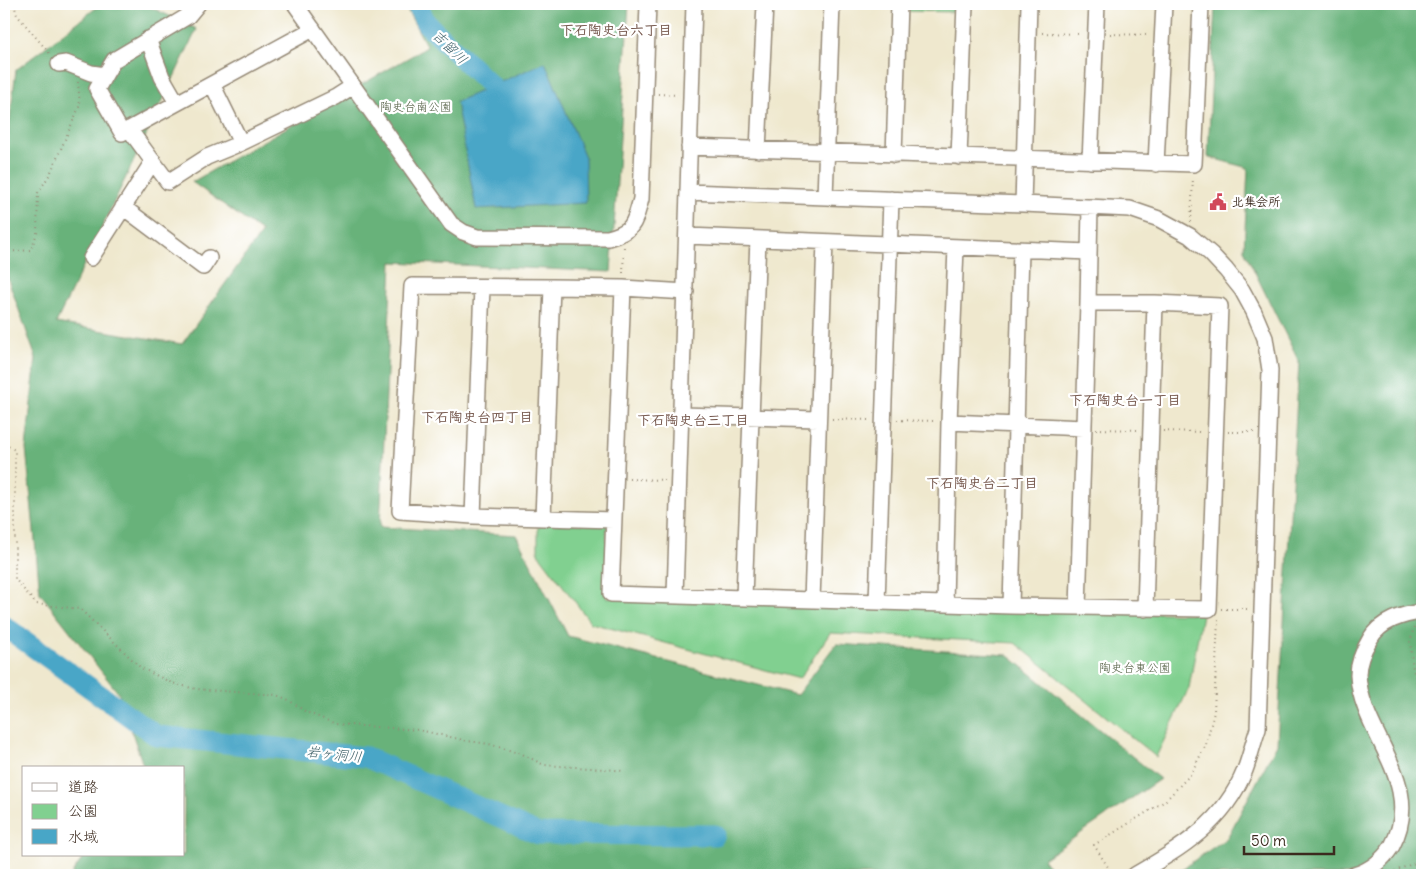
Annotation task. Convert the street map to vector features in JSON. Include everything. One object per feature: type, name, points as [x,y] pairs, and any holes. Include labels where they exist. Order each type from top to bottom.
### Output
[{"type":"street","points":[[198,4],[188,16],[114,60],[97,88],[122,133],[313,29]]},
{"type":"street","points":[[295,4],[451,224],[463,232],[476,237],[608,238],[624,233],[634,221],[641,199],[648,4]]},
{"type":"street","points":[[675,595],[694,4]]},
{"type":"street","points":[[758,150],[765,4]]},
{"type":"street","points":[[825,197],[832,4]]},
{"type":"street","points":[[1023,204],[1029,4]]},
{"type":"street","points":[[1090,160],[1097,4]]},
{"type":"street","points":[[1156,164],[1164,4]]},
{"type":"street","points":[[689,147],[1194,164],[1201,4]]},
{"type":"street","points":[[894,155],[899,5]]},
{"type":"street","points":[[959,157],[965,6]]},
{"type":"street","points":[[148,39],[162,77],[177,103]]},
{"type":"street","points":[[58,64],[66,63],[91,73],[105,75]]},
{"type":"street","points":[[212,84],[241,143]]},
{"type":"street","points":[[129,129],[168,182],[207,157],[241,143],[353,86]]},
{"type":"street","points":[[90,258],[153,161]]},
{"type":"street","points":[[688,192],[1130,209],[1159,219],[1190,236],[1212,254],[1242,290],[1265,338],[1270,370],[1258,729],[1244,771],[1229,800],[1204,830],[1179,849],[1135,875]]},
{"type":"street","points":[[877,602],[892,199]]},
{"type":"street","points":[[123,207],[203,267],[209,258]]},
{"type":"street","points":[[1078,607],[1090,207]]},
{"type":"street","points":[[687,236],[1089,252]]},
{"type":"street","points":[[744,597],[758,239]]},
{"type":"street","points":[[812,600],[825,242]]},
{"type":"street","points":[[945,604],[949,422],[956,248]]},
{"type":"street","points":[[1011,606],[1021,250]]},
{"type":"street","points":[[613,520],[473,516],[400,511],[412,286],[623,288],[686,292]]},
{"type":"street","points":[[473,516],[482,287]]},
{"type":"street","points":[[543,518],[552,287]]},
{"type":"street","points":[[623,288],[614,479],[611,594],[1011,606],[1214,609],[1216,432],[1220,306],[1155,303],[1088,303]]},
{"type":"street","points":[[1145,608],[1155,303]]},
{"type":"street","points":[[682,415],[818,419]]},
{"type":"street","points":[[949,422],[1084,428]]},
{"type":"street","points":[[1354,875],[1362,873],[1382,860],[1397,839],[1405,819],[1404,787],[1364,703],[1358,674],[1363,650],[1374,631],[1395,618],[1420,612]]},
{"type":"path","points":[[14,4],[17,16],[58,64]]},
{"type":"path","points":[[899,5],[965,6]]},
{"type":"path","points":[[4,252],[31,250],[37,233],[38,193],[50,174],[80,105],[78,78]]},
{"type":"path","points":[[645,94],[691,95]]},
{"type":"path","points":[[1190,236],[1194,164]]},
{"type":"path","points":[[623,288],[624,233]]},
{"type":"path","points":[[1084,428],[1268,433]]},
{"type":"path","points":[[4,444],[15,450],[15,579],[36,604],[80,609],[141,668],[180,685],[196,689],[276,695],[306,712],[336,724],[419,730],[489,744],[522,754],[544,765],[623,771]]},
{"type":"path","points":[[614,479],[679,480]]},
{"type":"path","points":[[1113,875],[1094,844],[1165,802],[1190,774],[1206,745],[1214,712],[1214,609],[1262,608]]},
{"type":"path","points":[[1420,612],[1410,642],[1413,669],[1422,703]]},
{"type":"path","points":[[1383,875],[1422,860]]},
{"type":"green space","name":"陶史台南公園","points":[[101,4],[144,4],[197,29],[56,323],[182,344],[262,232],[192,182],[427,47],[404,4],[629,4],[611,272],[392,262],[380,527],[516,535],[568,636],[797,695],[836,644],[1008,655],[1160,779],[1043,859],[1054,875],[71,875],[84,856],[185,856],[185,766],[143,766],[119,694],[40,593],[26,448],[36,358],[4,268],[4,166],[16,70]]},
{"type":"green space","points":[[903,4],[960,4],[960,12],[903,11]]},
{"type":"green space","points":[[1215,4],[1422,4],[1422,875],[1173,875],[1227,838],[1277,744],[1299,362],[1244,250],[1248,168],[1208,157]]},
{"type":"green space","name":"陶史台東公園","points":[[538,523],[607,525],[606,598],[1202,614],[1189,688],[1156,757],[1015,643],[830,633],[799,679],[591,623],[538,553]]},
{"type":"water","points":[[545,62],[585,157],[586,203],[476,209],[456,102]]},
{"type":"waterway","name":"吉留川","points":[[417,4],[426,23],[491,86]]},
{"type":"waterway","name":"岩ヶ洞川","points":[[4,626],[157,736],[366,757],[538,834],[715,835]]},
{"type":"place","name":"北集会所","points":[[1218,202]]},
{"type":"district","name":"下石陶史台六丁目","points":[[616,30]]},
{"type":"district","name":"下石陶史台一丁目","points":[[1125,400]]},
{"type":"district","name":"下石陶史台四丁目","points":[[477,417]]},
{"type":"district","name":"下石陶史台三丁目","points":[[693,420]]},
{"type":"district","name":"下石陶史台二丁目","points":[[982,483]]}]
